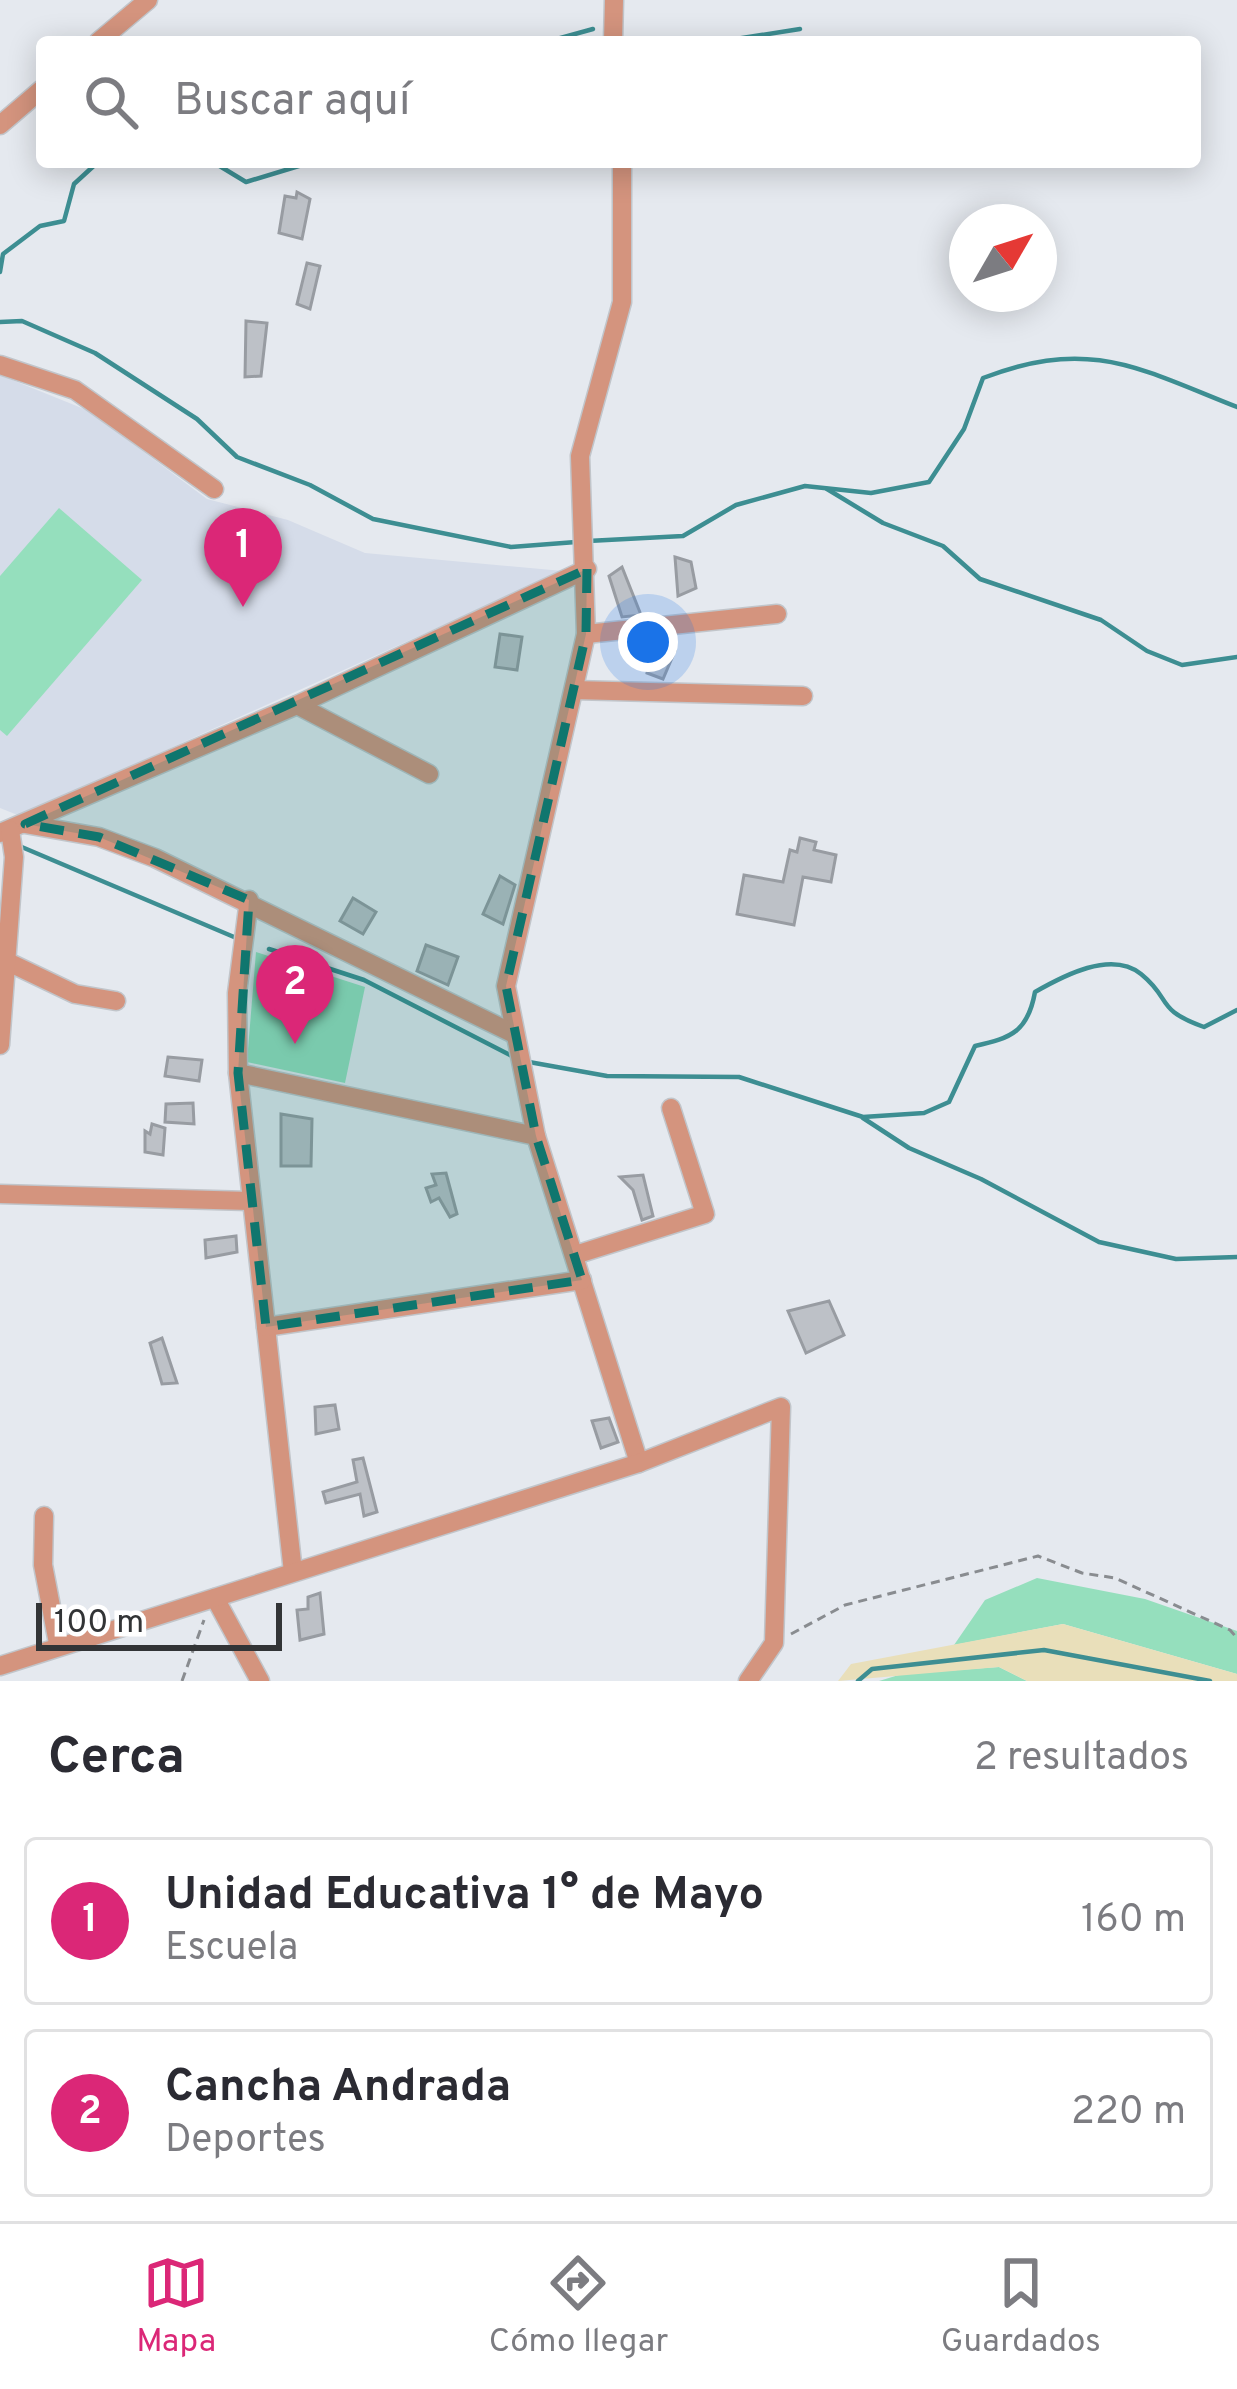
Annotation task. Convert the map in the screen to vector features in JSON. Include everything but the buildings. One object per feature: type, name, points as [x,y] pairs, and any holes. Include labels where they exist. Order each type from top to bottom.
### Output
[{"type":"street","points":[[105,36],[148,0]]},
{"type":"street","points":[[613,36],[614,0]]},
{"type":"street","points":[[0,124],[36,94]]},
{"type":"street","points":[[622,168],[622,302],[580,456],[586,634],[506,986],[536,1136],[639,1463]]},
{"type":"street","points":[[0,365],[75,390],[214,489]]},
{"type":"street","points":[[12,829],[297,705],[587,569]]},
{"type":"street","points":[[586,634],[777,614]]},
{"type":"street","points":[[574,690],[803,696]]},
{"type":"street","points":[[297,705],[429,774]]},
{"type":"street","points":[[12,829],[99,837],[248,900],[515,1040]]},
{"type":"street","points":[[0,1045],[12,829]]},
{"type":"street","points":[[248,900],[237,992],[238,1073],[292,1571]]},
{"type":"street","points":[[8,962],[75,994],[116,1000]]},
{"type":"street","points":[[238,1073],[536,1136]]},
{"type":"street","points":[[575,1255],[704,1214],[671,1108]]},
{"type":"street","points":[[0,1194],[249,1201]]},
{"type":"street","points":[[266,1327],[582,1280]]},
{"type":"street","points":[[0,1666],[58,1643],[639,1463],[781,1407],[773,1643],[748,1681]]},
{"type":"street","points":[[44,1516],[44,1564],[58,1643]]},
{"type":"street","points":[[215,1598],[260,1681]]},
{"type":"path","points":[[773,1643],[845,1605],[1038,1556],[1082,1573],[1114,1577],[1230,1630],[1237,1638]]},
{"type":"path","points":[[182,1681],[215,1598]]},
{"type":"highlighted area","points":[[587,569],[586,634],[506,986],[536,1136],[582,1280],[266,1327],[238,1073],[249,900],[99,837],[25,824]]},
{"type":"shaded area","points":[[0,375],[89,411],[207,499],[288,520],[365,553],[563,571],[20,816],[0,808]]},
{"type":"green space","points":[[59,508],[142,580],[7,736],[0,730],[0,576]]},
{"type":"green space","points":[[256,952],[365,987],[345,1083],[247,1062]]},
{"type":"green space","points":[[1037,1578],[1145,1599],[1237,1631],[1237,1674],[1063,1624],[954,1645],[985,1600]]},
{"type":"green space","points":[[999,1667],[1027,1681],[879,1681],[902,1674]]},
{"type":"sand","points":[[1063,1624],[1237,1674],[1237,1681],[1027,1681],[999,1667],[838,1681],[851,1664]]},
{"type":"waterway","points":[[568,36],[593,29]]},
{"type":"waterway","points":[[755,36],[800,29]]},
{"type":"waterway","points":[[0,272],[3,254],[40,226],[64,221],[74,184],[91,168]]},
{"type":"waterway","points":[[223,168],[246,182],[292,168]]},
{"type":"waterway","points":[[0,322],[22,321],[95,353],[197,419],[237,457],[310,485],[373,519],[511,547],[576,542]]},
{"type":"waterway","points":[[588,541],[683,536],[736,505],[805,486],[871,493],[929,482],[964,429],[983,378],[1021,366],[1054,360],[1113,362],[1237,407]]},
{"type":"waterway","points":[[827,489],[883,523],[943,546],[980,579],[1101,620],[1147,651],[1182,665],[1237,657]]},
{"type":"waterway","points":[[17,845],[234,937]]},
{"type":"waterway","points":[[269,949],[364,980],[512,1056]]},
{"type":"waterway","points":[[529,1062],[607,1076],[739,1077],[863,1117],[924,1113],[949,1102],[975,1046],[1008,1036],[1023,1024],[1035,992],[1087,968],[1129,967],[1151,983],[1178,1015],[1204,1027],[1237,1010]]},
{"type":"waterway","points":[[863,1118],[909,1148],[981,1179],[1099,1242],[1176,1259],[1237,1257]]},
{"type":"waterway","points":[[858,1681],[872,1669],[1044,1650],[1210,1681]]},
{"type":"place","name":"Unidad Educativa 1° de Mayo","points":[[243,607]]},
{"type":"place","name":"Cancha Andrada","points":[[295,1044]]}]
